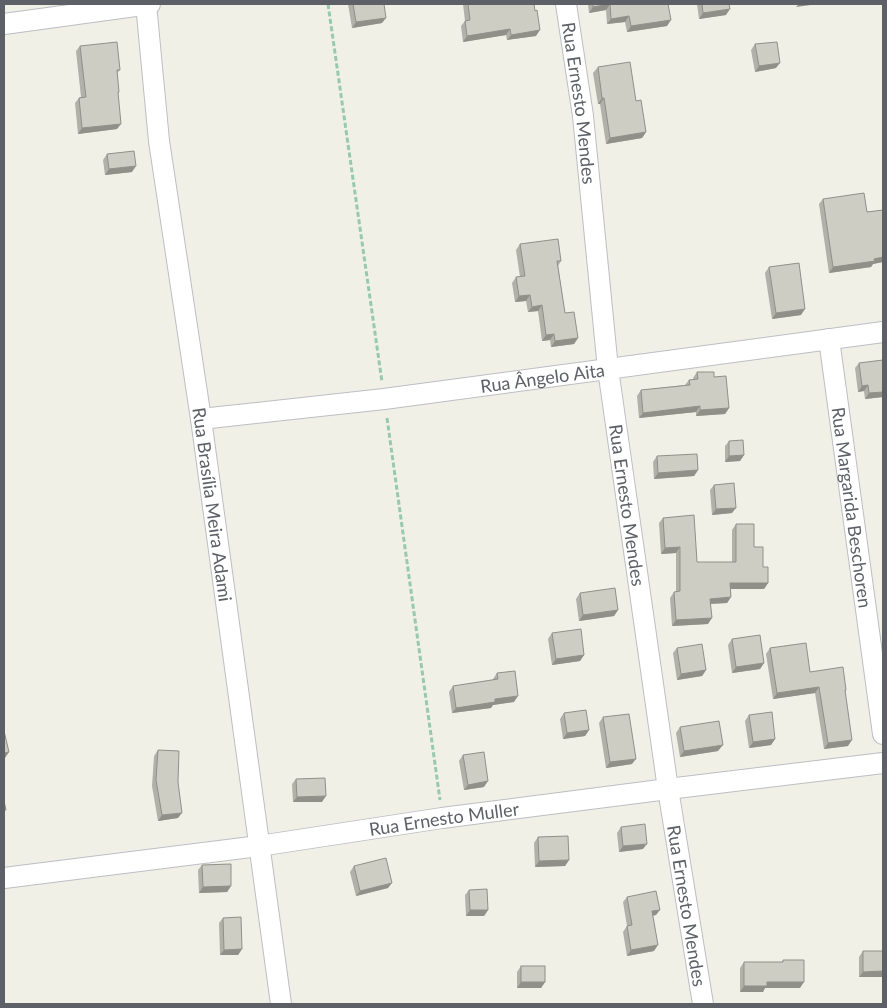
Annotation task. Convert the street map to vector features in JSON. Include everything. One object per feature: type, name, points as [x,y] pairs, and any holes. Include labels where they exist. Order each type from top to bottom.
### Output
[{"type":"street","name":"Rua Brasília Meira Adami","points":[[146,4],[160,141],[201,419],[281,1004]]},
{"type":"street","points":[[4,24],[150,4]]},
{"type":"street","name":"Rua Ernesto Mendes","points":[[566,4],[583,116],[608,369],[668,789],[703,1004]]},
{"type":"street","name":"Rua Ângelo Aita","points":[[201,419],[384,399],[883,332]]},
{"type":"street","name":"Rua Margarida Beschoren","points":[[829,340],[883,734]]},
{"type":"street","name":"Rua Ernesto Muller","points":[[4,878],[258,846],[442,818],[883,763]]},
{"type":"building","points":[[353,4],[384,4],[386,18],[356,22]]},
{"type":"building","points":[[468,4],[534,4],[535,11],[537,10],[540,30],[511,35],[510,29],[467,36],[465,21],[470,20]]},
{"type":"building","points":[[593,4],[610,4],[593,7]]},
{"type":"building","points":[[610,4],[668,4],[671,20],[631,26],[629,16],[611,19]]},
{"type":"building","points":[[702,4],[729,4],[730,9],[703,13]]},
{"type":"building","points":[[117,42],[120,70],[117,70],[121,124],[82,128],[79,98],[86,97],[80,46]]},
{"type":"building","points":[[777,42],[780,63],[759,66],[755,44]]},
{"type":"building","points":[[630,62],[636,101],[641,100],[646,132],[610,138],[598,67]]},
{"type":"building","points":[[134,151],[136,166],[109,169],[107,154]]},
{"type":"building","points":[[864,193],[867,212],[883,210],[883,257],[874,259],[875,261],[833,267],[823,199]]},
{"type":"building","points":[[558,239],[561,261],[557,261],[565,313],[574,312],[578,338],[555,341],[554,334],[546,335],[542,305],[532,307],[530,295],[519,296],[516,277],[525,276],[520,244]]},
{"type":"building","points":[[799,263],[805,309],[776,313],[769,267]]},
{"type":"building","points":[[883,360],[883,392],[869,393],[868,385],[862,386],[859,363]]},
{"type":"building","points":[[697,372],[714,372],[714,377],[726,376],[729,408],[700,410],[700,406],[643,413],[641,390],[690,385],[689,380],[698,379]]},
{"type":"building","points":[[743,440],[744,455],[729,456],[729,441]]},
{"type":"building","points":[[697,454],[698,470],[658,473],[657,456]]},
{"type":"building","points":[[734,483],[736,508],[716,509],[714,485]]},
{"type":"building","points":[[694,515],[697,562],[736,562],[736,524],[754,524],[754,547],[763,547],[763,567],[768,567],[768,583],[730,583],[731,597],[710,599],[712,618],[676,620],[674,592],[680,591],[680,547],[665,548],[663,518]]},
{"type":"building","points":[[615,588],[618,610],[583,615],[580,593]]},
{"type":"building","points":[[581,629],[584,655],[556,659],[552,633]]},
{"type":"building","points":[[760,635],[764,663],[736,667],[732,639]]},
{"type":"building","points":[[806,643],[810,672],[843,667],[852,740],[828,743],[819,687],[777,693],[770,648]]},
{"type":"building","points":[[702,644],[706,670],[681,674],[677,648]]},
{"type":"building","points":[[515,671],[518,696],[495,699],[495,702],[456,708],[453,686],[498,679],[497,673]]},
{"type":"building","points":[[586,710],[589,730],[567,733],[564,713]]},
{"type":"building","points":[[772,712],[775,739],[753,742],[749,715]]},
{"type":"building","points":[[629,714],[636,759],[610,762],[603,717]]},
{"type":"building","points":[[719,721],[723,745],[684,751],[680,727]]},
{"type":"building","points":[[4,731],[9,752],[4,753]]},
{"type":"building","points":[[158,750],[179,751],[178,782],[182,813],[162,815],[156,780]]},
{"type":"building","points":[[484,752],[488,781],[468,785],[463,755]]},
{"type":"building","points":[[325,778],[326,796],[297,797],[296,779]]},
{"type":"building","points":[[645,824],[647,844],[623,846],[621,827]]},
{"type":"building","points":[[568,836],[569,860],[539,861],[538,837]]},
{"type":"building","points":[[386,858],[392,883],[360,891],[354,866]]},
{"type":"building","points":[[231,864],[231,886],[203,887],[202,865]]},
{"type":"building","points":[[487,889],[488,910],[470,910],[469,890]]},
{"type":"building","points":[[656,891],[660,910],[652,911],[658,945],[631,950],[627,926],[632,925],[627,897]]},
{"type":"building","points":[[241,917],[242,949],[224,950],[223,918]]},
{"type":"building","points":[[863,951],[883,951],[883,971],[863,972]]},
{"type":"building","points":[[783,960],[804,960],[804,982],[767,982],[767,986],[744,986],[744,962],[783,962]]},
{"type":"building","points":[[521,966],[545,966],[545,982],[521,982]]}]
